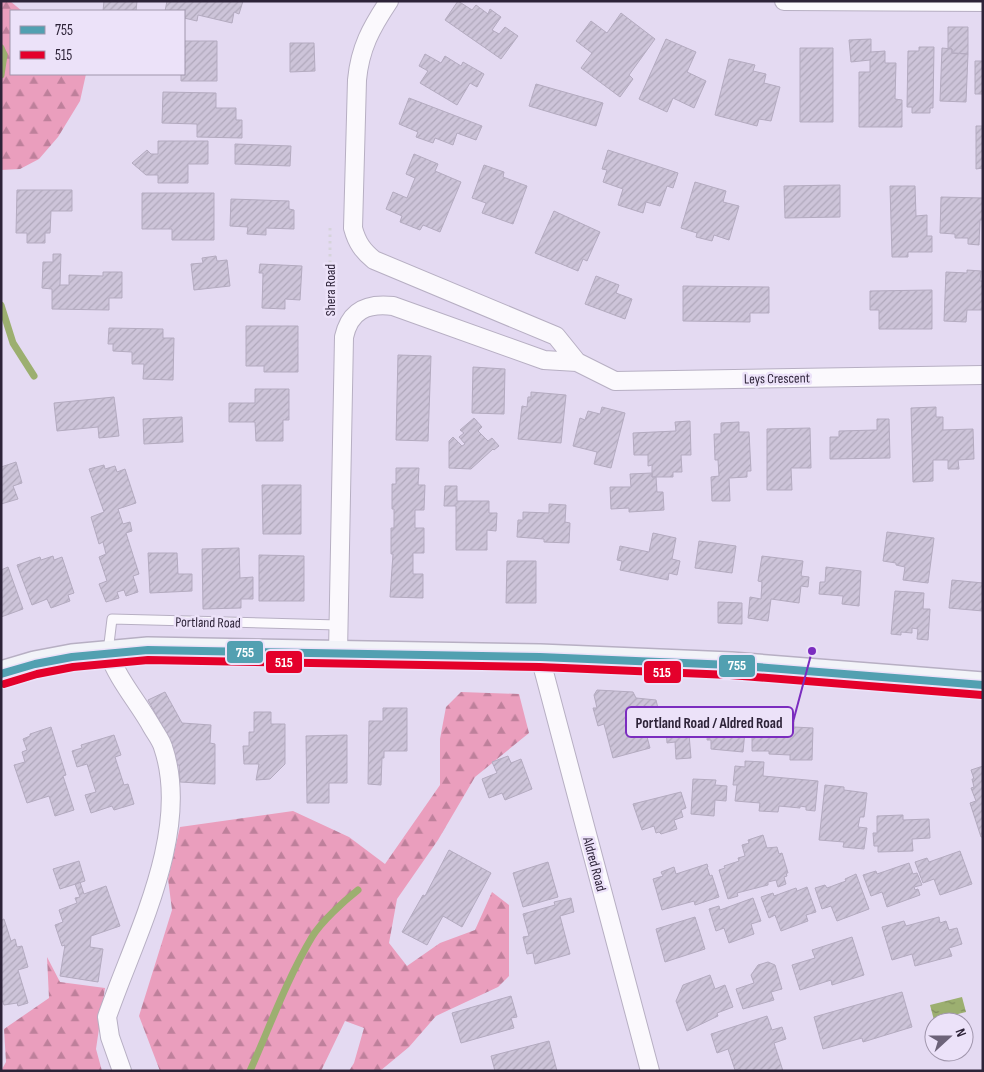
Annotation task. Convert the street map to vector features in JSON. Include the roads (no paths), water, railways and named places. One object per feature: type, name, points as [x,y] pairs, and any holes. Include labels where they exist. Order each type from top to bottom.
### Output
[{"type":"street","name":"Leys Crescent","points":[[389,1],[371,28],[359,66],[353,215],[356,241],[364,252],[374,260],[556,336],[577,362]]},
{"type":"street","points":[[784,1],[983,2]]},
{"type":"street","name":"Leys Crescent","points":[[338,625],[344,337],[346,326],[353,315],[367,307],[393,306],[544,360],[577,362],[615,381],[983,375]]},
{"type":"street","points":[[338,625],[338,653]]},
{"type":"street","name":"Portland Road","points":[[1,674],[35,664],[108,652],[148,650],[338,653],[731,664],[983,685]]},
{"type":"street","points":[[108,652],[114,670],[141,707],[163,746],[168,768],[170,796],[169,830],[160,873],[107,1017],[110,1037],[122,1071]]},
{"type":"street","name":"Aldred Road","points":[[540,658],[650,1071]]},
{"type":"lane","name":"Portland Road","points":[[108,652],[112,619],[338,625]]},
{"type":"water","points":[[962,997],[966,1012],[932,1012],[930,1005]]},
{"type":"waterway","points":[[1,48],[4,55],[1,75]]},
{"type":"waterway","points":[[1,305],[13,343],[34,376]]},
{"type":"waterway","points":[[250,1071],[287,986],[312,937],[327,918],[358,890]]},
{"type":"place","name":"Portland Road / Aldred Road","points":[[812,651]]}]
